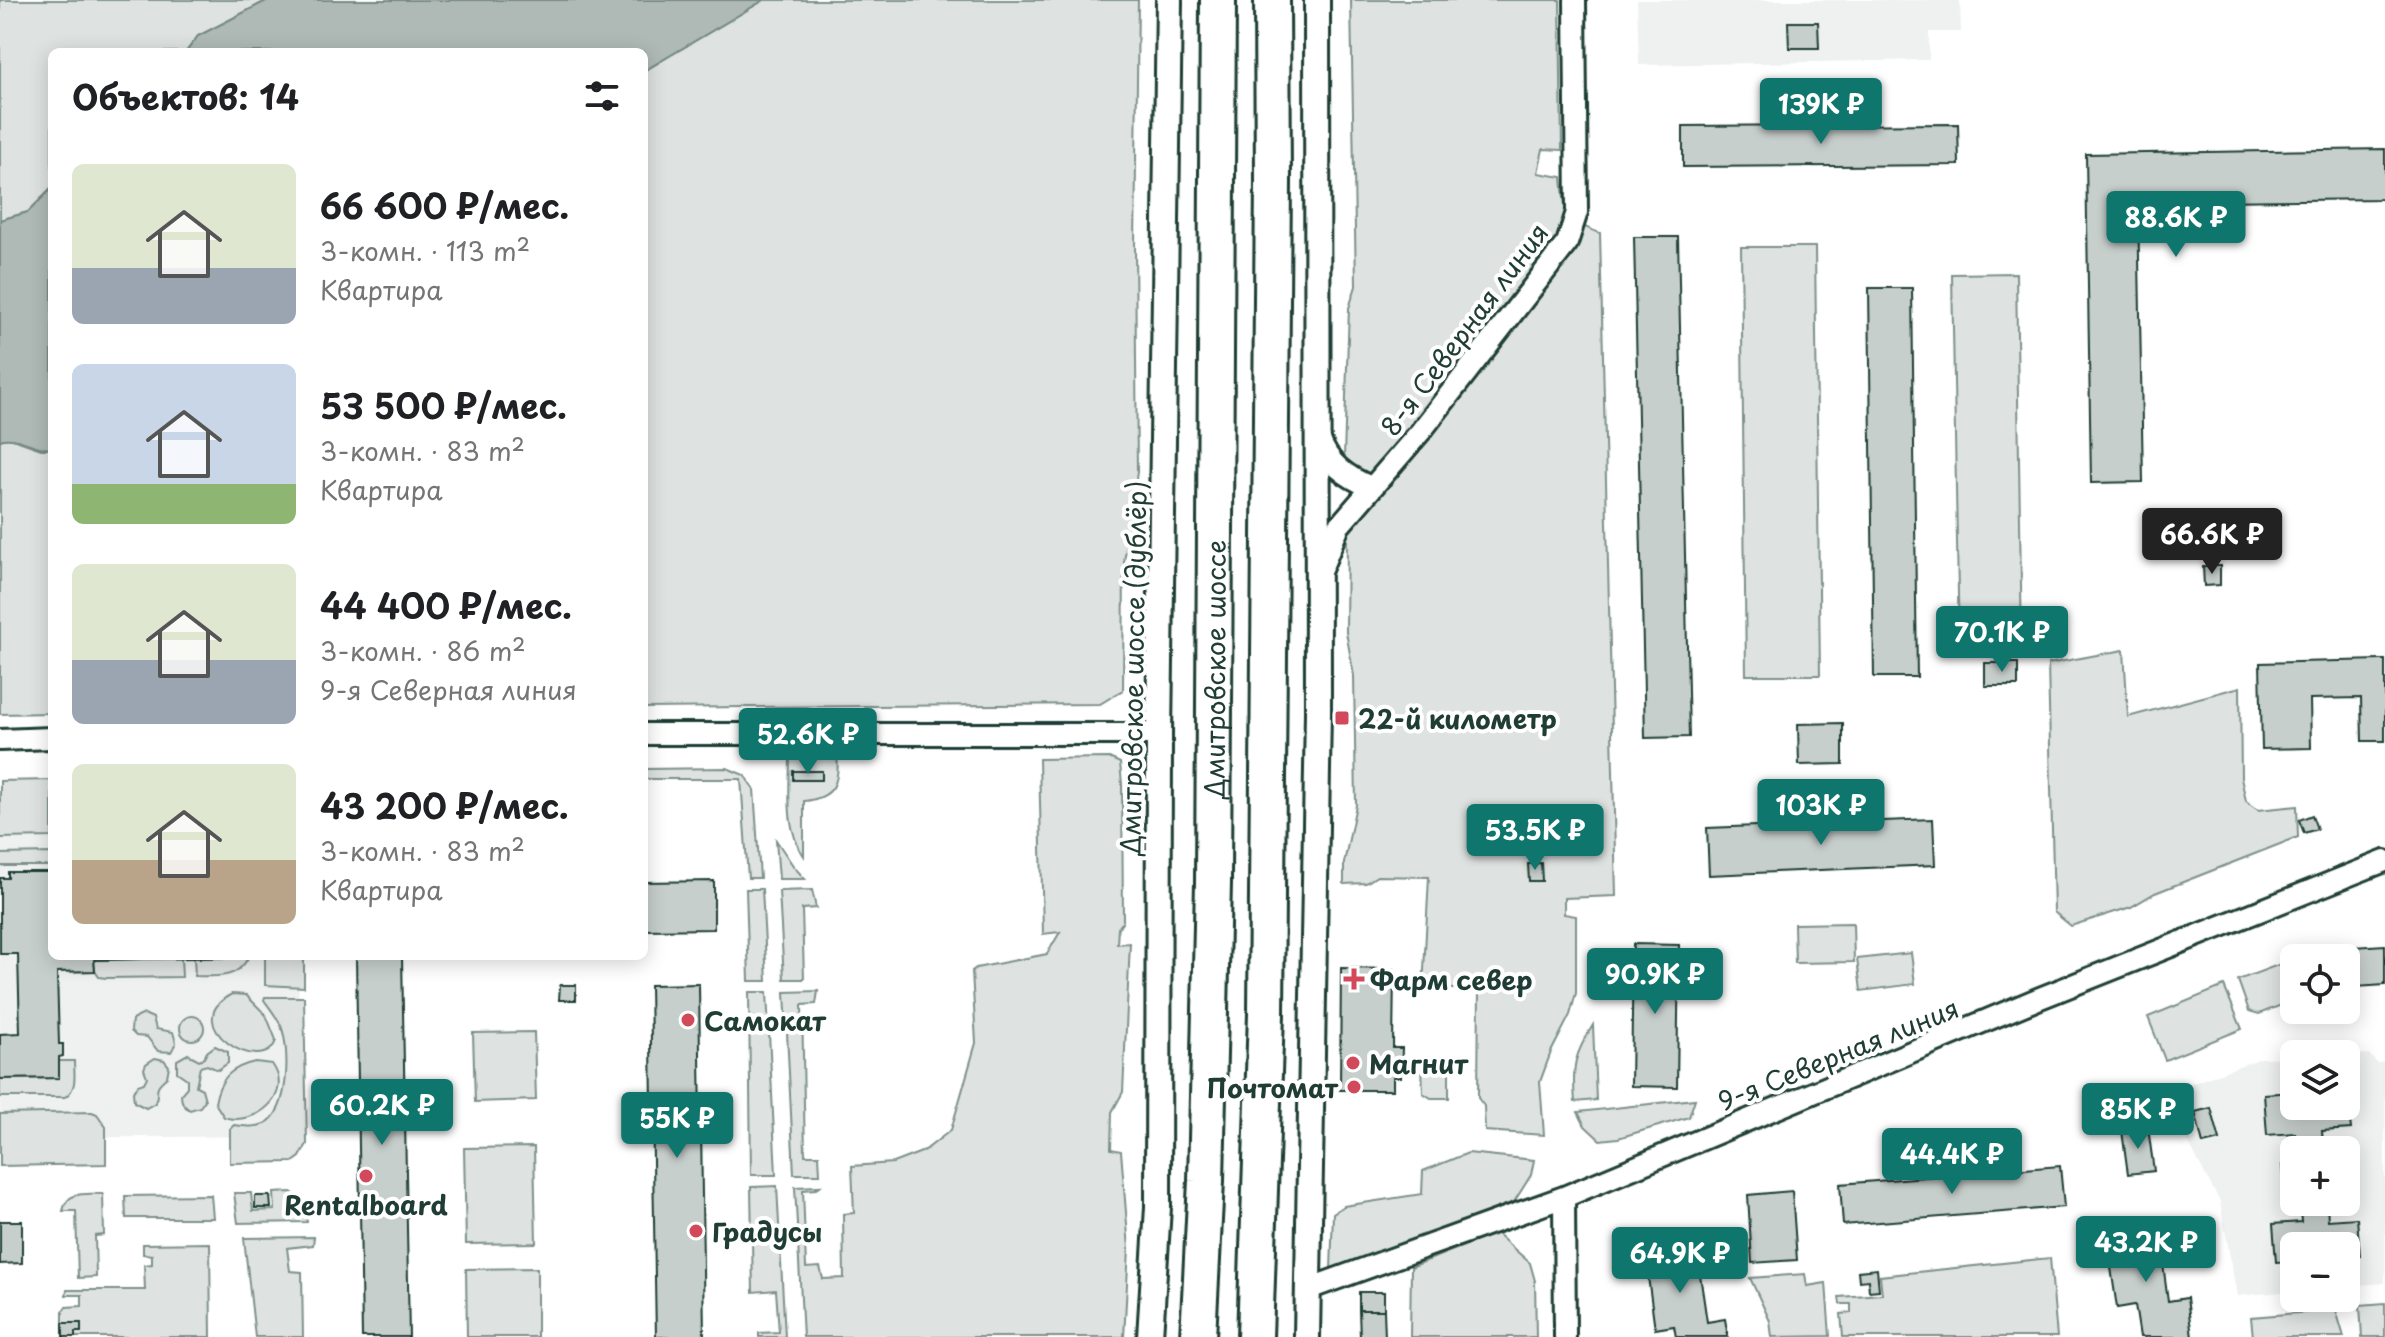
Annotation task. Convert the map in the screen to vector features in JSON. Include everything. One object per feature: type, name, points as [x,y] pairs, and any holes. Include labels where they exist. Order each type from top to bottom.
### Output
[{"type":"highway","name":"Дмитровское шоссе","points":[[1198,1337],[1206,1181],[1213,883],[1218,0]]},
{"type":"highway","name":"Дмитровское шоссе","points":[[1255,1337],[1262,1189],[1267,884],[1272,0]]},
{"type":"street","name":"Дмитровское шоссе (дублёр)","points":[[1150,1337],[1158,1207],[1159,734],[1169,0]]},
{"type":"street","points":[[1307,1337],[1318,712],[1317,0]]},
{"type":"street","name":"8-я Северная линия","points":[[1317,580],[1339,526],[1421,431],[1567,243],[1577,212],[1575,0]]},
{"type":"street","points":[[1317,430],[1324,453],[1353,480],[1371,487]]},
{"type":"street","points":[[648,734],[1159,734]]},
{"type":"street","points":[[0,740],[48,738]]},
{"type":"street","name":"9-я Северная линия","points":[[1308,1289],[1564,1197],[2052,993],[2385,861]]},
{"type":"street","points":[[1564,1197],[1565,1337]]},
{"type":"shaded area","points":[[0,0],[268,0],[198,36],[189,48],[48,48],[48,192],[28,212],[0,220]]},
{"type":"shaded area","points":[[268,0],[764,0],[648,69],[648,48],[189,48],[198,36]]},
{"type":"shaded area","points":[[764,0],[1138,0],[1135,246],[1137,472],[1124,562],[1123,690],[1100,704],[648,708],[648,69]]},
{"type":"shaded area","points":[[1351,0],[1560,0],[1562,150],[1543,149],[1538,173],[1562,177],[1569,214],[1579,224],[1600,233],[1616,896],[1564,898],[1564,914],[1576,916],[1576,993],[1570,1015],[1540,1082],[1544,1135],[1485,1131],[1484,1106],[1478,1098],[1479,989],[1423,989],[1429,877],[1377,876],[1366,883],[1344,884],[1344,863],[1356,805],[1354,676],[1346,632],[1347,538],[1351,524],[1376,489],[1350,467],[1344,456],[1349,308],[1356,286]]},
{"type":"shaded area","points":[[1637,0],[1960,0],[1961,32],[1929,32],[1929,60],[1639,65]]},
{"type":"shaded area","points":[[48,192],[48,448],[12,439],[0,440],[0,220],[28,212]]},
{"type":"shaded area","points":[[1741,247],[1815,247],[1820,675],[1746,675]]},
{"type":"shaded area","points":[[2016,273],[2022,647],[1959,647],[1952,274]]},
{"type":"shaded area","points":[[7,437],[48,449],[48,713],[0,714],[0,440]]},
{"type":"shaded area","points":[[2124,650],[2128,717],[2240,687],[2241,778],[2246,801],[2258,810],[2297,806],[2298,837],[2155,893],[2131,907],[2071,926],[2054,912],[2048,664]]},
{"type":"shaded area","points":[[790,754],[837,754],[833,787],[823,796],[804,801],[804,856],[793,833],[791,820]]},
{"type":"shaded area","points":[[1109,758],[1120,763],[1122,784],[1123,922],[1118,928],[1117,944],[1130,943],[1123,1092],[1112,1112],[1111,1149],[1121,1151],[1129,1249],[1124,1337],[803,1337],[795,1187],[820,1186],[803,1190],[806,1268],[820,1267],[823,1279],[844,1278],[843,1214],[854,1213],[852,1166],[893,1163],[924,1151],[951,1130],[976,1043],[972,971],[1047,954],[1060,932],[1043,934],[1039,759]]},
{"type":"shaded area","points":[[727,768],[744,775],[754,789],[760,878],[748,878],[741,779],[648,779],[648,769]]},
{"type":"shaded area","points":[[48,780],[48,837],[0,838],[0,781]]},
{"type":"shaded area","points":[[0,801],[48,801],[48,960],[298,960],[301,1136],[0,1138]]},
{"type":"shaded area","points":[[776,840],[794,867],[805,879],[779,879]]},
{"type":"shaded area","points":[[48,853],[48,866],[0,866],[0,854]]},
{"type":"shaded area","points":[[746,889],[762,889],[767,981],[749,981]]},
{"type":"shaded area","points":[[812,890],[816,908],[802,909],[804,979],[784,979],[779,891]]},
{"type":"shaded area","points":[[1853,923],[1854,962],[1795,963],[1794,924]]},
{"type":"shaded area","points":[[1911,953],[1915,984],[1861,991],[1857,959]]},
{"type":"shaded area","points":[[94,960],[181,960],[182,977],[106,978],[99,977]]},
{"type":"shaded area","points":[[194,960],[247,960],[232,973],[195,976]]},
{"type":"shaded area","points":[[265,960],[304,960],[304,987],[265,985]]},
{"type":"shaded area","points":[[2280,964],[2280,1006],[2259,1014],[2249,1011],[2238,980]]},
{"type":"shaded area","points":[[2224,986],[2242,1029],[2165,1060],[2148,1017]]},
{"type":"shaded area","points":[[818,991],[816,1004],[802,1005],[805,1155],[819,1155],[820,1174],[794,1174],[785,992]]},
{"type":"shaded area","points":[[749,992],[767,992],[776,1175],[751,1175]]},
{"type":"shaded area","points":[[232,994],[246,995],[266,1015],[276,1040],[269,1051],[256,1054],[242,1051],[228,1043],[218,1032],[213,1019],[217,1006]]},
{"type":"shaded area","points":[[265,997],[304,997],[307,1144],[300,1157],[293,1162],[230,1163],[230,1129],[234,1125],[264,1124],[273,1118],[283,1094],[286,1079],[284,1036]]},
{"type":"shaded area","points":[[144,1014],[153,1018],[156,1029],[173,1032],[176,1043],[171,1052],[158,1051],[147,1037],[136,1036],[131,1031],[132,1020]]},
{"type":"shaded area","points":[[192,1016],[201,1019],[204,1028],[201,1037],[192,1040],[183,1037],[180,1028],[183,1019]]},
{"type":"shaded area","points":[[1593,1025],[1596,1100],[1575,1102],[1576,1061]]},
{"type":"shaded area","points":[[534,1032],[536,1100],[475,1102],[473,1033]]},
{"type":"shaded area","points":[[215,1046],[228,1052],[228,1063],[218,1070],[207,1065],[200,1067],[196,1086],[202,1089],[205,1100],[200,1107],[190,1110],[181,1099],[187,1079],[177,1072],[177,1060],[188,1054],[199,1060]]},
{"type":"shaded area","points":[[2360,1054],[2369,1054],[2377,1063],[2385,1062],[2385,1283],[2360,1285],[2360,1232],[2280,1232],[2280,1292],[2237,1296],[2220,1202],[2181,1129],[2182,1087],[2261,1058],[2280,1057],[2280,1120],[2360,1120]]},
{"type":"shaded area","points":[[155,1058],[164,1060],[169,1066],[167,1077],[158,1087],[155,1103],[146,1108],[134,1102],[133,1092],[144,1083],[146,1064]]},
{"type":"shaded area","points":[[59,1061],[74,1061],[74,1085],[65,1097],[0,1097],[0,1079],[59,1078]]},
{"type":"shaded area","points":[[255,1062],[272,1064],[279,1087],[275,1097],[259,1113],[236,1119],[224,1117],[215,1103],[223,1081],[239,1067]]},
{"type":"shaded area","points":[[1422,1064],[1449,1064],[1449,1098],[1431,1098],[1423,1093]]},
{"type":"shaded area","points":[[1695,1099],[1689,1117],[1618,1138],[1600,1140],[1585,1126],[1578,1112]]},
{"type":"shaded area","points":[[92,1112],[106,1127],[106,1164],[0,1166],[0,1114]]},
{"type":"shaded area","points":[[534,1147],[536,1243],[466,1244],[464,1148]]},
{"type":"shaded area","points":[[1468,1153],[1534,1160],[1531,1175],[1514,1202],[1331,1270],[1333,1213],[1344,1206],[1422,1194],[1423,1171]]},
{"type":"shaded area","points":[[777,1186],[785,1337],[759,1337],[759,1333],[779,1332],[776,1290],[753,1292],[751,1187]]},
{"type":"shaded area","points":[[291,1192],[303,1200],[307,1222],[238,1223],[234,1193],[251,1193],[253,1211],[275,1210],[274,1193]]},
{"type":"shaded area","points":[[103,1194],[104,1235],[95,1236],[96,1277],[78,1278],[76,1211],[63,1211],[65,1204],[73,1196]]},
{"type":"shaded area","points":[[211,1195],[213,1218],[126,1218],[125,1196]]},
{"type":"shaded area","points":[[1496,1233],[1530,1263],[1535,1281],[1536,1337],[1410,1337],[1411,1267]]},
{"type":"shaded area","points":[[314,1237],[313,1245],[287,1248],[290,1271],[302,1272],[303,1337],[255,1337],[244,1238]]},
{"type":"shaded area","points":[[210,1243],[211,1337],[75,1337],[75,1332],[63,1323],[66,1307],[82,1306],[82,1295],[66,1295],[67,1290],[145,1290],[144,1265],[152,1264],[152,1255],[143,1254],[143,1244]]},
{"type":"shaded area","points":[[2050,1258],[2057,1337],[1843,1337],[1841,1314],[1851,1313],[1851,1304],[1840,1304],[1839,1297],[1882,1294],[1880,1276]]},
{"type":"shaded area","points":[[537,1268],[537,1337],[467,1337],[466,1269]]},
{"type":"shaded area","points":[[1805,1274],[1807,1286],[1826,1283],[1830,1336],[1772,1337],[1770,1321],[1750,1278]]},
{"type":"shaded area","points":[[2385,1303],[2385,1337],[2362,1337],[2360,1305]]},
{"type":"shaded area","points":[[2337,1312],[2344,1337],[2253,1337],[2251,1317]]},
{"type":"building","points":[[1788,22],[1818,22],[1819,48],[1789,48]]},
{"type":"building","points":[[1958,124],[1959,165],[1683,167],[1683,126]]},
{"type":"building","points":[[2385,149],[2385,199],[2138,202],[2143,482],[2091,483],[2086,154]]},
{"type":"building","points":[[1634,237],[1678,237],[1689,737],[1645,738]]},
{"type":"building","points":[[1869,288],[1912,288],[1917,677],[1874,677]]},
{"type":"building","points":[[2203,566],[2220,566],[2220,585],[2204,586]]},
{"type":"building","points":[[2385,660],[2385,741],[2362,741],[2361,698],[2310,699],[2311,748],[2262,749],[2260,663]]},
{"type":"building","points":[[1985,663],[2018,663],[2018,686],[1985,686]]},
{"type":"building","points":[[1843,723],[1843,764],[1799,765],[1798,724]]},
{"type":"building","points":[[793,771],[822,771],[822,780],[793,780]]},
{"type":"building","points":[[2312,815],[2317,829],[2304,833],[2299,820]]},
{"type":"building","points":[[1933,819],[1935,865],[1709,875],[1707,828]]},
{"type":"building","points":[[1541,863],[1542,881],[1529,881],[1528,864]]},
{"type":"building","points":[[8,872],[48,872],[48,960],[94,960],[95,971],[57,972],[59,1044],[63,1044],[63,1056],[59,1057],[59,1078],[0,1079],[0,1034],[20,1033],[18,954],[0,954],[0,878],[8,878]]},
{"type":"building","points":[[714,881],[714,929],[648,930],[648,882]]},
{"type":"building","points":[[1633,944],[1679,945],[1677,1087],[1631,1086]]},
{"type":"building","points":[[2385,945],[2385,985],[2360,987],[2360,947]]},
{"type":"building","points":[[356,960],[402,960],[409,1337],[362,1337]]},
{"type":"building","points":[[1341,968],[1394,969],[1393,1048],[1402,1048],[1401,1077],[1393,1077],[1393,1090],[1340,1090]]},
{"type":"building","points":[[699,984],[704,1337],[656,1337],[650,985]]},
{"type":"building","points":[[560,985],[576,985],[576,1000],[559,1000]]},
{"type":"building","points":[[2280,1093],[2280,1120],[2350,1120],[2351,1129],[2322,1131],[2322,1136],[2295,1136],[2295,1133],[2267,1135],[2264,1094]]},
{"type":"building","points":[[2211,1108],[2220,1140],[2203,1144],[2195,1112]]},
{"type":"building","points":[[2148,1128],[2154,1171],[2128,1174],[2122,1131]]},
{"type":"building","points":[[2060,1166],[2064,1207],[1843,1225],[1840,1184]]},
{"type":"building","points":[[1792,1191],[1797,1260],[1752,1263],[1748,1195]]},
{"type":"building","points":[[255,1196],[270,1196],[271,1208],[255,1208]]},
{"type":"building","points":[[2301,1216],[2328,1216],[2328,1220],[2357,1218],[2358,1232],[2280,1232],[2280,1262],[2276,1262],[2273,1224],[2301,1222]]},
{"type":"building","points":[[0,1221],[22,1221],[22,1263],[0,1264]]},
{"type":"building","points":[[2158,1226],[2168,1301],[2187,1298],[2192,1337],[2140,1337],[2135,1305],[2117,1308],[2106,1234]]},
{"type":"building","points":[[1696,1247],[1707,1322],[1725,1319],[1728,1337],[1676,1337],[1674,1326],[1655,1329],[1645,1254]]},
{"type":"building","points":[[1877,1269],[1879,1290],[1869,1291],[1868,1280],[1859,1281],[1858,1271]]},
{"type":"building","points":[[1359,1292],[1384,1292],[1384,1310],[1359,1310]]},
{"type":"building","points":[[1359,1310],[1384,1310],[1385,1337],[1360,1337]]},
{"type":"building","points":[[63,1323],[81,1323],[81,1332],[75,1332],[75,1337],[63,1337]]},
{"type":"place","name":"22-й километр","points":[[1342,718]]},
{"type":"place","name":"Фарм север","points":[[1354,979]]},
{"type":"place","name":"Самокат","points":[[688,1020]]},
{"type":"place","name":"Магнит","points":[[1353,1063]]},
{"type":"place","name":"Почтомат","points":[[1354,1087]]},
{"type":"place","name":"Rentalboard","points":[[366,1176]]},
{"type":"place","name":"Градусы","points":[[696,1231]]}]
